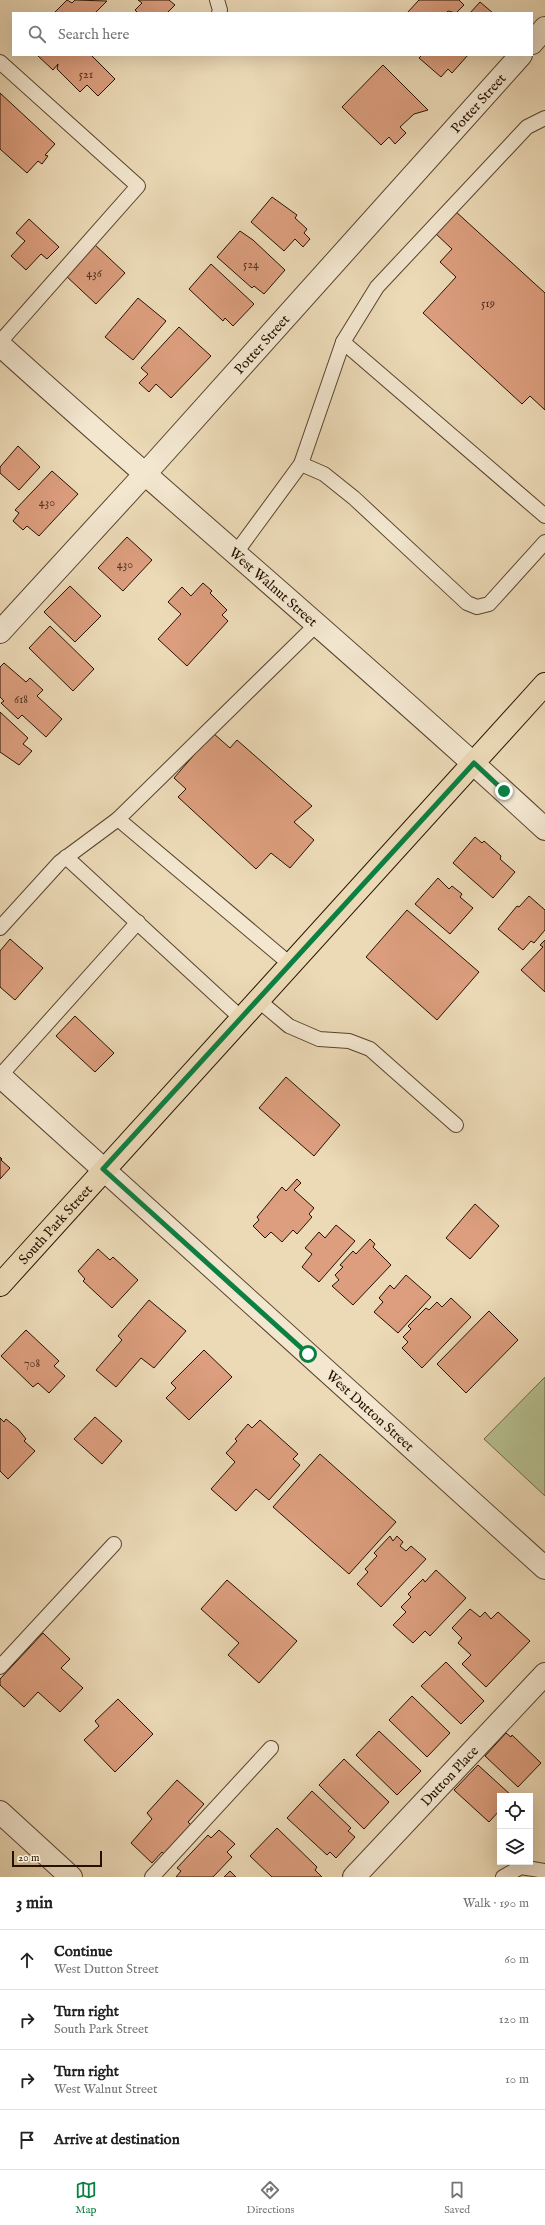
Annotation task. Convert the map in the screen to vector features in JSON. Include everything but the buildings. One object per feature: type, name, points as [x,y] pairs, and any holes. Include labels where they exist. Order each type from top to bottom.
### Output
[{"type":"main road","name":"South Park Street","points":[[0,1285],[103,1169],[545,684]]},
{"type":"street","points":[[533,42],[545,28]]},
{"type":"street","name":"Potter Street","points":[[0,632],[144,475],[520,56]]},
{"type":"street","name":"West Walnut Street","points":[[0,346],[144,475],[474,763],[545,829]]},
{"type":"street","name":"West Dutton Street","points":[[0,1076],[545,1568]]},
{"type":"street","name":"Dutton Place","points":[[354,1877],[545,1674]]},
{"type":"street","points":[[0,1812],[71,1877]]},
{"type":"lane","points":[[217,0],[219,12]]},
{"type":"lane","points":[[0,62],[138,186],[0,342]]},
{"type":"lane","points":[[235,554],[301,464],[343,342],[377,287],[527,127],[545,118]]},
{"type":"lane","points":[[343,342],[545,516]]},
{"type":"lane","points":[[301,464],[324,474],[354,498],[467,603],[477,608],[489,604],[545,542]]},
{"type":"lane","points":[[0,928],[66,857],[118,819],[316,625]]},
{"type":"lane","points":[[118,819],[290,964]]},
{"type":"lane","points":[[66,857],[241,1018]]},
{"type":"lane","points":[[0,1076],[138,922]]},
{"type":"lane","points":[[258,1000],[288,1026],[319,1039],[349,1041],[370,1048],[456,1125]]},
{"type":"lane","points":[[0,1667],[114,1544]]},
{"type":"lane","points":[[152,1877],[271,1748]]},
{"type":"lane","points":[[503,1877],[521,1867],[545,1872]]},
{"type":"green space","points":[[545,1377],[545,1496],[484,1439]]},
{"type":"route","points":[[308,1354],[103,1169],[474,763],[504,791]]}]
